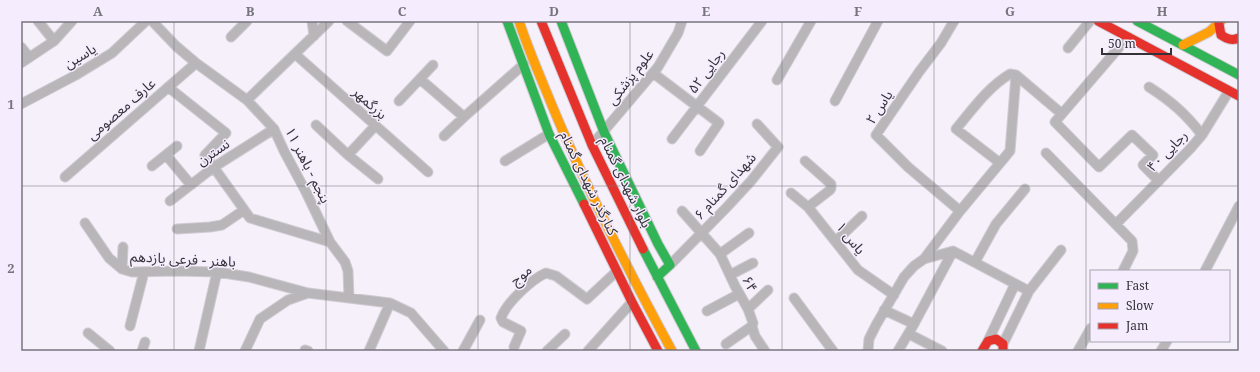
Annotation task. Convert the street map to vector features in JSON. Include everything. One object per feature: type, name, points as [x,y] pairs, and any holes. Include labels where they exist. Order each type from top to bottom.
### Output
[{"type":"main road","name":"کنارگذر شهدای گمنام","points":[[507,21],[549,134],[632,302],[658,351]]},
{"type":"main road","points":[[519,21],[554,111],[588,189],[672,351]]},
{"type":"main road","name":"بلوار شهدای گمنام","points":[[541,21],[592,145],[657,277],[696,351]]},
{"type":"main road","points":[[561,21],[604,132],[658,244],[670,265],[657,277]]},
{"type":"main road","points":[[1098,21],[1239,96]]},
{"type":"main road","points":[[1137,21],[1238,74]]},
{"type":"main road","points":[[1183,45],[1208,33],[1220,23]]},
{"type":"main road","points":[[1220,23],[1221,35],[1226,39],[1234,40],[1239,38]]},
{"type":"main road","points":[[1229,91],[1238,74],[1239,64]]},
{"type":"main road","points":[[648,333],[659,328]]},
{"type":"main road","points":[[985,348],[996,339],[1003,347],[1014,351]]},
{"type":"street","points":[[38,21],[54,41]]},
{"type":"street","points":[[21,63],[54,41],[72,21]]},
{"type":"street","name":"پنجم - باهنر ۱۱","points":[[152,21],[196,63],[247,100],[274,129],[284,152],[306,192],[330,242],[346,266],[348,271],[349,297]]},
{"type":"street","name":"یاسین","points":[[21,104],[112,54],[152,21]]},
{"type":"street","points":[[231,37],[247,21]]},
{"type":"street","points":[[312,21],[314,36]]},
{"type":"street","points":[[247,100],[329,21]]},
{"type":"street","points":[[346,21],[387,51],[410,21]]},
{"type":"street","name":"علوم پزشکی","points":[[592,145],[653,73],[678,33],[682,21]]},
{"type":"street","name":"رجایی ۵۲","points":[[672,139],[762,21]]},
{"type":"street","points":[[777,80],[811,21]]},
{"type":"street","points":[[835,101],[878,21]]},
{"type":"street","name":"یاس ۲","points":[[954,21],[876,135],[908,167],[960,211]]},
{"type":"street","points":[[1068,48],[1090,21]]},
{"type":"street","points":[[1128,37],[1055,122],[1099,168],[1132,135],[1152,155],[1143,165],[1159,181]]},
{"type":"street","points":[[21,47],[29,57]]},
{"type":"street","name":"بزرگمهر","points":[[295,54],[428,172]]},
{"type":"street","name":"عارف معصومی","points":[[65,177],[196,63]]},
{"type":"street","points":[[444,136],[524,64]]},
{"type":"street","points":[[399,101],[433,65]]},
{"type":"street","points":[[653,73],[719,123],[700,151]]},
{"type":"street","points":[[1000,163],[956,129],[993,86],[1010,74],[1016,75],[1062,114]]},
{"type":"street","points":[[868,351],[869,339],[884,310],[909,271],[924,259],[960,211],[1010,151],[1016,75]]},
{"type":"street","points":[[420,79],[464,117]]},
{"type":"street","points":[[168,87],[226,133],[205,155],[250,218],[330,242]]},
{"type":"street","points":[[1148,88],[1164,96],[1178,107],[1191,120],[1202,135]]},
{"type":"street","name":"رجایی ۴۰","points":[[1116,224],[1202,135],[1229,91]]},
{"type":"street","name":"شهدای گمنام ۶","points":[[670,265],[750,181],[778,147],[757,124]]},
{"type":"street","points":[[316,125],[348,155],[378,179]]},
{"type":"street","points":[[348,155],[375,126]]},
{"type":"street","name":"نسترن","points":[[170,201],[214,167],[274,129]]},
{"type":"street","points":[[505,161],[549,134]]},
{"type":"street","points":[[152,166],[177,146]]},
{"type":"street","points":[[1046,153],[1132,241],[1133,251],[1124,270]]},
{"type":"street","points":[[166,155],[191,185]]},
{"type":"street","points":[[805,161],[831,184],[830,190],[808,207]]},
{"type":"street","points":[[975,262],[996,224],[1025,189]]},
{"type":"street","name":"یاس ۱","points":[[791,193],[808,207],[858,270],[894,294]]},
{"type":"street","points":[[1206,270],[1239,206]]},
{"type":"street","points":[[177,229],[222,225],[244,210]]},
{"type":"street","name":"۶۴","points":[[682,211],[720,254],[739,294],[748,309],[753,323],[752,326],[755,336],[765,351]]},
{"type":"street","points":[[836,241],[862,216]]},
{"type":"street","name":"باهنر - فرعی یازدهم","points":[[85,223],[109,258],[122,269],[132,272],[217,272],[249,277],[308,292],[390,302]]},
{"type":"street","points":[[720,254],[749,232]]},
{"type":"street","points":[[122,269],[123,247]]},
{"type":"street","points":[[1003,347],[1029,291],[1060,250]]},
{"type":"street","points":[[924,259],[953,251],[1029,291]]},
{"type":"street","points":[[898,351],[909,334],[953,251]]},
{"type":"street","points":[[730,275],[753,263]]},
{"type":"street","name":"موج","points":[[514,347],[521,331],[503,322],[501,318],[513,300],[538,277],[546,273],[556,276],[587,298],[617,271]]},
{"type":"street","points":[[130,326],[144,272]]},
{"type":"street","points":[[200,351],[217,272]]},
{"type":"street","points":[[985,348],[1015,284]]},
{"type":"street","points":[[748,309],[768,290]]},
{"type":"street","points":[[245,351],[260,319],[288,300],[308,292]]},
{"type":"street","points":[[707,311],[739,294]]},
{"type":"street","points":[[794,298],[833,351]]},
{"type":"street","points":[[369,351],[390,302],[411,313],[444,351]]},
{"type":"street","points":[[588,351],[632,302]]},
{"type":"street","points":[[884,310],[914,324]]},
{"type":"street","points":[[463,351],[480,320]]},
{"type":"street","points":[[726,344],[752,326]]},
{"type":"street","points":[[1078,351],[1090,330]]},
{"type":"street","points":[[88,333],[110,351]]},
{"type":"street","points":[[547,351],[565,334]]},
{"type":"street","points":[[909,334],[942,351]]},
{"type":"street","points":[[142,351],[145,342]]},
{"type":"street","points":[[1162,351],[1166,342]]},
{"type":"traffic: fast","points":[[507,21],[549,134],[584,204]]},
{"type":"traffic: fast","points":[[561,21],[604,132],[658,244],[670,265],[657,277]]},
{"type":"traffic: fast","points":[[1137,21],[1239,75]]},
{"type":"traffic: fast","points":[[643,249],[696,351]]},
{"type":"traffic: slow","points":[[519,21],[538,73],[578,166],[639,290],[672,351]]},
{"type":"traffic: slow","points":[[1183,45],[1209,32],[1221,21]]},
{"type":"traffic: jam","points":[[541,21],[592,145],[643,249]]},
{"type":"traffic: jam","points":[[1098,21],[1239,96]]},
{"type":"traffic: jam","points":[[1219,24],[1221,35],[1225,38],[1239,38]]},
{"type":"traffic: jam","points":[[584,204],[658,351]]},
{"type":"traffic: jam","points":[[982,351],[988,341],[996,339],[1003,344],[1003,351]]}]
